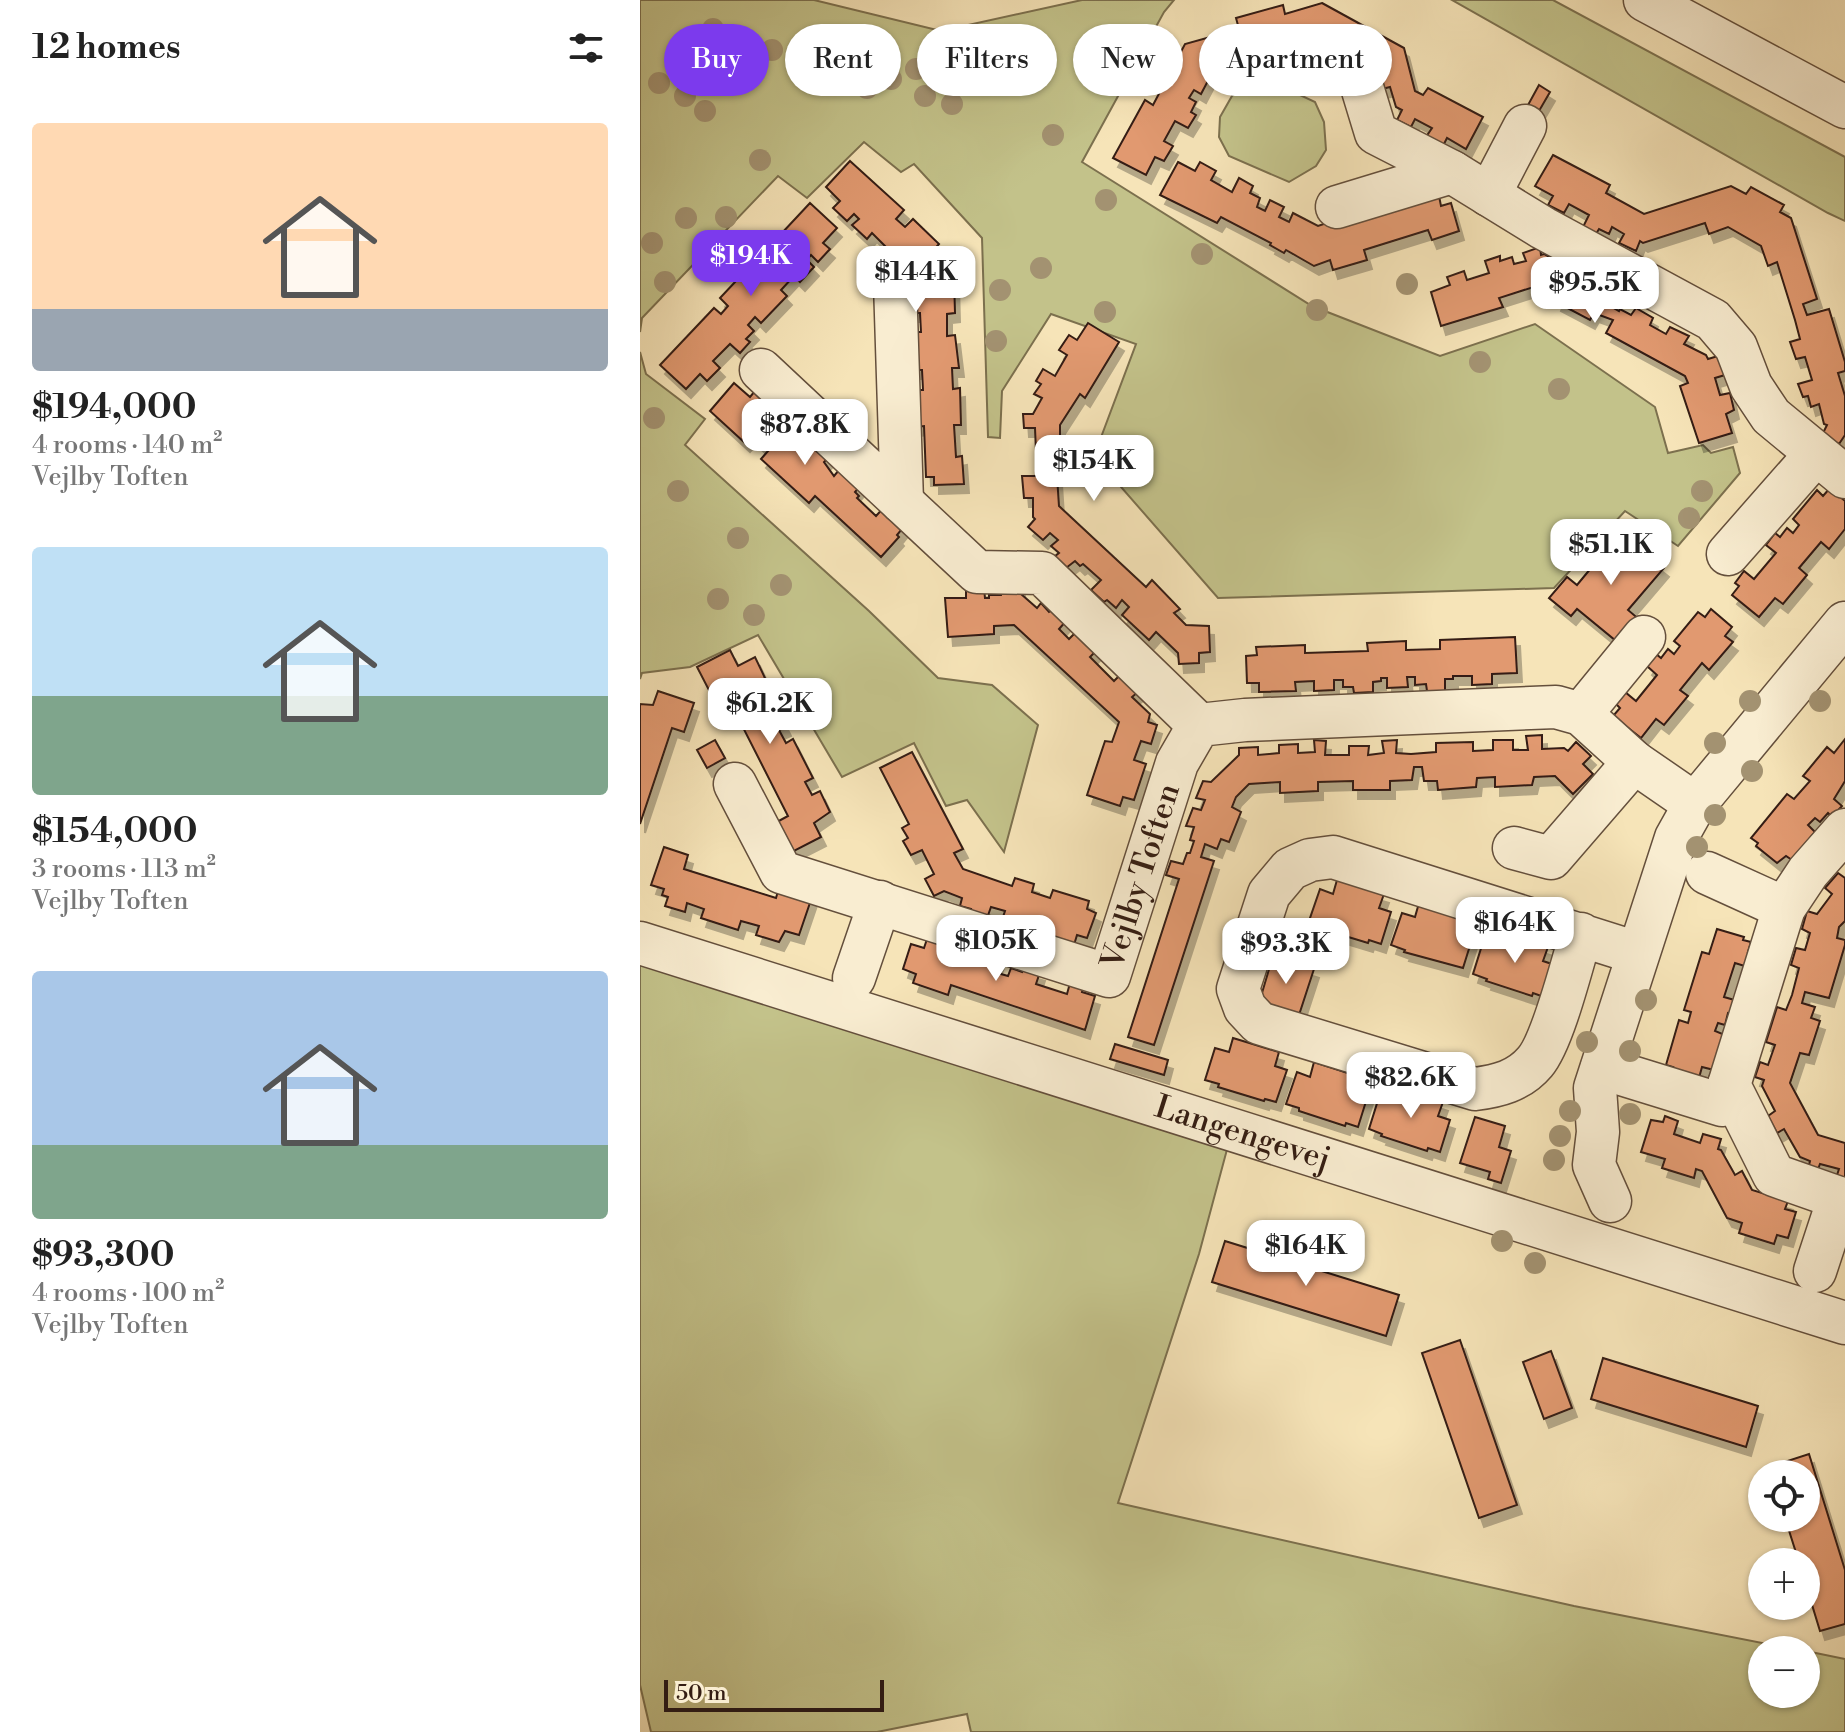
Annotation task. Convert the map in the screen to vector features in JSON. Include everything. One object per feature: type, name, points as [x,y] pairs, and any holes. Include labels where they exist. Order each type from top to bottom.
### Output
[{"type":"street","points":[[1645,0],[1845,107]]},
{"type":"street","points":[[1365,96],[1376,133],[1452,172],[1543,228],[1713,320],[1736,347],[1751,386],[1771,416],[1830,466],[1728,554]]},
{"type":"street","points":[[1489,195],[1525,126]]},
{"type":"street","points":[[1337,207],[1452,172]]},
{"type":"street","points":[[895,283],[902,502]]},
{"type":"street","points":[[761,370],[977,572],[1042,573],[1199,725],[1245,720],[1556,707],[1581,714],[1634,762],[1695,804]]},
{"type":"street","points":[[1610,1201],[1594,1165],[1598,1132],[1595,1088],[1676,838],[1695,804],[1842,633]]},
{"type":"street","points":[[1581,714],[1644,637]]},
{"type":"street","name":"Vejlby Toften","points":[[735,784],[781,872],[1109,976],[1177,763],[1199,725]]},
{"type":"street","points":[[1514,848],[1551,858],[1634,762]]},
{"type":"street","points":[[1602,1068],[1722,1105],[1784,908],[1808,872],[1845,830]]},
{"type":"street","points":[[1581,934],[1550,1032],[1536,1061],[1514,1080],[1497,1087],[1475,1089],[1259,1023],[1245,1008],[1238,989],[1269,894],[1290,869],[1310,860],[1333,857],[1581,934],[1637,953]]},
{"type":"street","points":[[1707,873],[1784,908]]},
{"type":"street","points":[[854,978],[880,902]]},
{"type":"street","name":"Langengevej","points":[[640,943],[1845,1323]]},
{"type":"street","points":[[1729,1085],[1774,1175],[1842,1199],[1815,1271]]},
{"type":"shaded area","points":[[640,0],[814,0],[917,25],[917,96],[1057,96],[1057,24],[973,24],[1082,0],[1174,0],[1157,24],[1073,24],[1073,96],[1118,96],[1082,162],[1312,306],[1440,356],[1535,324],[1655,407],[1668,453],[1703,445],[1711,453],[1733,447],[1740,473],[1678,546],[1625,511],[1554,588],[1218,598],[1094,456],[1136,344],[1051,314],[1002,391],[1000,438],[988,437],[982,238],[914,164],[901,172],[864,142],[807,198],[778,176],[642,318],[640,332]]},
{"type":"shaded area","points":[[1452,0],[1553,0],[1845,157],[1845,221],[1828,213]]},
{"type":"shaded area","points":[[1232,96],[1302,96],[1315,102],[1324,122],[1326,150],[1316,166],[1289,182],[1229,156],[1219,137],[1220,117]]},
{"type":"shaded area","points":[[640,352],[646,374],[705,419],[685,445],[869,611],[938,678],[992,685],[1038,725],[1004,852],[967,800],[946,806],[914,743],[842,777],[758,635],[690,667],[642,673],[640,679]]},
{"type":"shaded area","points":[[640,961],[1229,1142],[1199,1254],[1118,1503],[1574,1606],[1748,1640],[1748,1708],[1820,1708],[1820,1654],[1845,1659],[1845,1732],[971,1732],[967,1714],[877,1732],[651,1732],[640,1685]]},
{"type":"building","points":[[1322,3],[1360,24],[1238,24],[1236,18],[1283,5],[1285,14]]},
{"type":"building","points":[[1199,40],[1199,93],[1194,90],[1189,98],[1196,102],[1191,112],[1196,115],[1188,128],[1175,121],[1164,141],[1173,146],[1164,161],[1155,157],[1146,175],[1113,158],[1145,100],[1153,105],[1158,96],[1183,96],[1185,44]]},
{"type":"building","points":[[1392,41],[1404,48],[1415,91],[1423,95],[1428,88],[1483,117],[1466,149],[1447,138],[1443,146],[1426,137],[1432,128],[1415,119],[1411,127],[1397,120],[1402,110],[1396,107],[1392,94]]},
{"type":"building","points":[[1539,85],[1550,92],[1539,111],[1528,105]]},
{"type":"building","points":[[1553,155],[1610,185],[1606,193],[1644,214],[1731,186],[1746,194],[1751,187],[1784,205],[1780,212],[1791,218],[1817,299],[1803,304],[1807,315],[1829,309],[1845,362],[1845,371],[1838,373],[1845,396],[1845,435],[1839,444],[1822,435],[1827,425],[1824,424],[1819,404],[1811,407],[1808,396],[1803,397],[1798,384],[1812,380],[1805,357],[1796,359],[1790,342],[1800,339],[1777,262],[1768,266],[1761,246],[1728,227],[1709,234],[1705,223],[1643,243],[1640,241],[1636,251],[1619,243],[1624,234],[1612,227],[1609,234],[1599,229],[1596,234],[1583,227],[1589,215],[1569,204],[1564,213],[1548,205],[1553,196],[1535,186]]},
{"type":"building","points":[[850,161],[904,210],[896,219],[905,227],[913,219],[939,244],[932,252],[944,263],[945,278],[954,277],[955,313],[947,314],[947,336],[955,335],[959,368],[952,368],[953,389],[960,388],[961,425],[954,425],[956,457],[962,456],[964,484],[934,485],[934,477],[926,477],[924,426],[915,427],[914,390],[923,390],[922,370],[913,370],[912,332],[921,332],[920,313],[910,313],[908,278],[881,252],[886,247],[872,233],[867,239],[852,225],[859,219],[854,214],[847,221],[833,208],[840,201],[826,187]]},
{"type":"building","points":[[1178,162],[1195,171],[1200,162],[1216,171],[1211,180],[1232,192],[1239,178],[1253,186],[1250,193],[1260,198],[1257,207],[1265,211],[1270,200],[1284,207],[1279,217],[1289,222],[1293,213],[1318,226],[1354,214],[1439,196],[1441,206],[1451,203],[1459,231],[1432,240],[1428,230],[1364,250],[1367,260],[1333,270],[1330,260],[1314,266],[1286,250],[1284,253],[1221,217],[1217,223],[1160,195]]},
{"type":"building","points":[[810,203],[837,228],[823,243],[830,249],[818,262],[811,255],[807,260],[814,267],[800,282],[794,276],[781,290],[787,296],[761,323],[755,317],[748,325],[754,331],[746,339],[750,342],[740,353],[730,344],[713,361],[720,368],[707,381],[700,374],[686,389],[660,365],[714,308],[721,314],[728,306],[720,298],[752,264],[760,271],[774,256],[767,249]]},
{"type":"building","points":[[1540,247],[1541,255],[1572,270],[1578,262],[1613,281],[1608,290],[1617,295],[1610,306],[1631,315],[1636,308],[1653,318],[1650,325],[1666,334],[1670,327],[1689,336],[1684,344],[1708,359],[1718,356],[1725,375],[1715,378],[1720,395],[1730,393],[1734,410],[1726,414],[1732,433],[1699,443],[1680,386],[1688,383],[1685,376],[1606,333],[1613,320],[1594,313],[1590,320],[1556,302],[1560,293],[1543,284],[1499,298],[1503,307],[1441,326],[1431,292],[1450,285],[1447,277],[1464,271],[1467,280],[1489,273],[1485,261],[1500,256],[1500,261],[1512,257],[1514,264],[1526,261],[1523,253]]},
{"type":"building","points":[[1088,323],[1119,342],[1085,398],[1080,394],[1060,425],[1060,445],[1048,445],[1049,456],[1067,457],[1067,475],[1057,476],[1059,506],[1146,587],[1152,580],[1180,609],[1174,613],[1186,625],[1209,626],[1210,652],[1199,653],[1199,663],[1179,664],[1178,653],[1156,632],[1149,640],[1122,615],[1129,607],[1122,600],[1116,608],[1091,590],[1101,580],[1083,564],[1080,566],[1075,561],[1066,568],[1054,557],[1059,553],[1051,546],[1058,540],[1050,533],[1043,540],[1028,527],[1035,519],[1033,498],[1024,498],[1022,476],[1037,476],[1035,428],[1024,428],[1023,414],[1033,414],[1042,398],[1034,394],[1041,384],[1036,381],[1043,369],[1055,376],[1067,355],[1059,350],[1069,335],[1077,340]]},
{"type":"building","points":[[734,383],[750,397],[755,391],[769,404],[763,411],[769,416],[774,410],[798,424],[790,433],[803,447],[808,441],[831,455],[824,462],[834,476],[839,470],[863,483],[855,492],[859,496],[857,498],[876,516],[886,505],[902,529],[881,557],[815,496],[809,503],[761,459],[768,451],[751,436],[745,443],[710,411]]},
{"type":"building","points":[[1830,488],[1845,501],[1845,529],[1829,549],[1821,542],[1799,568],[1807,575],[1783,604],[1775,598],[1759,617],[1732,595],[1739,586],[1735,583],[1744,571],[1754,579],[1776,553],[1766,545],[1775,533],[1780,537],[1787,528],[1793,533],[1799,525],[1793,519],[1817,490],[1823,496]]},
{"type":"building","points":[[1616,529],[1664,568],[1628,610],[1641,621],[1621,645],[1577,609],[1571,616],[1549,598],[1567,577],[1577,585],[1601,556],[1597,552]]},
{"type":"building","points":[[1002,587],[1020,587],[1021,594],[1037,608],[1041,603],[1049,612],[1054,608],[1067,620],[1059,629],[1069,639],[1075,633],[1099,648],[1090,657],[1114,681],[1124,671],[1138,692],[1132,697],[1150,714],[1148,722],[1157,725],[1151,744],[1141,741],[1134,760],[1146,764],[1134,800],[1123,797],[1120,806],[1087,795],[1105,741],[1112,742],[1119,722],[1014,625],[994,626],[994,634],[948,637],[945,598],[966,598],[966,590],[984,588],[985,598],[989,598],[989,595],[1001,595]]},
{"type":"building","points":[[1711,609],[1732,627],[1725,636],[1733,642],[1709,670],[1702,663],[1680,690],[1688,696],[1664,725],[1656,719],[1641,738],[1613,716],[1620,708],[1616,704],[1625,692],[1636,701],[1657,675],[1647,666],[1656,654],[1661,658],[1668,649],[1674,654],[1680,646],[1674,641],[1698,612],[1705,617]]},
{"type":"building","points":[[1515,637],[1517,673],[1492,674],[1492,684],[1472,685],[1472,676],[1453,676],[1453,679],[1445,679],[1445,691],[1427,691],[1426,684],[1415,685],[1415,677],[1407,677],[1408,687],[1387,688],[1387,678],[1381,678],[1381,681],[1373,682],[1373,692],[1354,693],[1353,687],[1343,687],[1343,680],[1334,680],[1334,690],[1314,691],[1314,681],[1295,682],[1296,691],[1259,692],[1259,683],[1247,683],[1246,656],[1257,655],[1256,647],[1305,645],[1305,653],[1368,651],[1367,643],[1406,641],[1406,650],[1440,649],[1440,640]]},
{"type":"building","points":[[730,650],[738,666],[755,657],[765,678],[758,682],[765,695],[772,692],[783,714],[780,715],[786,727],[779,730],[786,743],[793,739],[813,778],[805,782],[812,795],[820,791],[830,812],[814,823],[821,837],[790,853],[775,823],[788,816],[723,688],[711,694],[697,667]]},
{"type":"building","points":[[658,691],[694,703],[684,732],[672,728],[640,824],[640,704],[653,705]]},
{"type":"building","points":[[1542,735],[1542,749],[1564,748],[1568,751],[1576,742],[1591,756],[1583,764],[1593,774],[1573,794],[1555,776],[1534,777],[1532,785],[1495,787],[1495,777],[1477,778],[1476,787],[1438,790],[1437,781],[1424,781],[1422,767],[1414,767],[1412,780],[1390,781],[1390,790],[1353,790],[1353,781],[1318,782],[1318,791],[1280,793],[1280,782],[1249,784],[1236,797],[1232,807],[1241,812],[1229,842],[1221,839],[1217,849],[1205,844],[1201,857],[1214,861],[1154,1045],[1128,1037],[1179,879],[1166,875],[1171,861],[1183,864],[1187,853],[1190,853],[1194,827],[1186,826],[1193,808],[1201,810],[1205,800],[1196,798],[1203,781],[1211,782],[1239,755],[1239,748],[1258,747],[1258,755],[1279,753],[1279,745],[1298,744],[1298,753],[1315,752],[1314,740],[1326,741],[1325,755],[1349,755],[1349,746],[1369,746],[1368,755],[1384,753],[1382,741],[1397,740],[1396,753],[1411,754],[1436,752],[1436,743],[1473,742],[1473,751],[1493,750],[1493,740],[1513,740],[1513,750],[1528,750],[1526,736]]},
{"type":"building","points":[[1845,739],[1845,781],[1834,799],[1842,806],[1832,817],[1828,813],[1820,822],[1815,818],[1808,825],[1815,832],[1792,860],[1786,856],[1777,863],[1751,838],[1787,794],[1794,799],[1810,781],[1803,776],[1827,747],[1834,753]]},
{"type":"building","points":[[715,740],[725,758],[707,768],[697,750]]},
{"type":"building","points":[[912,752],[963,849],[954,853],[963,869],[1012,886],[1015,878],[1034,884],[1032,892],[1050,898],[1053,890],[1089,901],[1087,909],[1096,913],[1087,938],[1077,935],[1074,945],[1038,934],[1042,923],[1024,918],[1020,928],[1001,923],[1005,911],[991,907],[986,921],[969,916],[971,909],[960,906],[962,898],[944,891],[934,896],[925,879],[934,874],[922,850],[911,855],[903,841],[908,838],[902,828],[909,824],[880,768]]},
{"type":"building","points":[[664,847],[688,855],[684,869],[776,898],[780,884],[813,894],[799,935],[785,931],[779,942],[756,935],[759,926],[741,921],[738,930],[701,918],[704,909],[687,903],[685,912],[665,906],[668,897],[662,895],[664,889],[651,885]]},
{"type":"building","points":[[1838,873],[1845,878],[1845,921],[1839,927],[1837,938],[1845,940],[1845,945],[1829,998],[1805,992],[1802,1003],[1815,1007],[1811,1018],[1820,1021],[1809,1055],[1800,1053],[1790,1083],[1818,1135],[1845,1143],[1845,1180],[1836,1178],[1839,1169],[1820,1164],[1817,1172],[1808,1169],[1810,1161],[1800,1157],[1784,1129],[1777,1133],[1768,1116],[1775,1111],[1762,1086],[1764,1080],[1755,1077],[1760,1062],[1768,1065],[1775,1045],[1766,1042],[1777,1007],[1786,1010],[1792,995],[1799,968],[1791,965],[1796,948],[1805,950],[1810,933],[1802,929],[1807,911],[1817,914],[1832,894],[1825,888]]},
{"type":"building","points":[[1337,880],[1384,894],[1379,908],[1391,912],[1381,944],[1322,929],[1323,926],[1309,921],[1320,889],[1333,894]]},
{"type":"building","points":[[1419,903],[1465,918],[1461,932],[1473,936],[1463,968],[1404,952],[1391,945],[1402,913],[1415,917]]},
{"type":"building","points":[[1717,929],[1744,937],[1743,940],[1751,942],[1748,952],[1755,954],[1751,968],[1735,963],[1724,997],[1738,1001],[1734,1015],[1728,1013],[1725,1025],[1718,1023],[1715,1031],[1725,1035],[1714,1070],[1702,1067],[1699,1078],[1671,1070],[1673,1067],[1666,1065],[1679,1020],[1688,1023],[1691,1012],[1684,1010],[1702,952],[1709,954]]},
{"type":"building","points":[[1501,932],[1548,947],[1543,961],[1555,965],[1544,997],[1533,993],[1532,996],[1473,974],[1483,942],[1497,946]]},
{"type":"building","points":[[927,939],[961,951],[958,960],[966,963],[969,955],[979,958],[981,953],[999,959],[994,972],[1008,976],[1011,968],[1022,972],[1023,967],[1040,972],[1036,984],[1067,994],[1070,983],[1083,988],[1082,992],[1095,996],[1085,1030],[951,985],[948,995],[913,983],[916,974],[903,969],[911,944],[924,948]]},
{"type":"building","points":[[1273,956],[1314,969],[1299,1015],[1259,1003]]},
{"type":"building","points":[[1233,1038],[1279,1052],[1275,1066],[1287,1070],[1276,1102],[1218,1087],[1219,1084],[1205,1080],[1215,1048],[1229,1052]]},
{"type":"building","points":[[1115,1044],[1168,1060],[1164,1075],[1110,1059]]},
{"type":"building","points":[[1314,1062],[1360,1077],[1356,1091],[1368,1095],[1358,1127],[1346,1123],[1345,1126],[1286,1104],[1297,1072],[1310,1077]]},
{"type":"building","points":[[1397,1087],[1443,1102],[1438,1116],[1450,1120],[1440,1152],[1428,1148],[1427,1151],[1369,1129],[1379,1097],[1392,1101]]},
{"type":"building","points":[[1665,1116],[1678,1121],[1674,1134],[1700,1143],[1703,1134],[1721,1139],[1718,1149],[1735,1175],[1742,1171],[1752,1190],[1788,1201],[1785,1209],[1796,1212],[1788,1238],[1777,1235],[1774,1244],[1739,1233],[1742,1223],[1727,1218],[1702,1171],[1696,1169],[1694,1178],[1662,1168],[1665,1159],[1641,1152],[1651,1120],[1663,1122]]},
{"type":"building","points":[[1475,1117],[1505,1126],[1499,1147],[1511,1151],[1501,1183],[1488,1179],[1490,1172],[1460,1163]]},
{"type":"building","points":[[1225,1241],[1399,1295],[1386,1336],[1212,1282]]},
{"type":"building","points":[[1460,1340],[1517,1505],[1479,1518],[1422,1353]]},
{"type":"building","points":[[1551,1351],[1572,1408],[1544,1419],[1523,1362]]},
{"type":"building","points":[[1603,1358],[1758,1406],[1746,1447],[1591,1399]]},
{"type":"building","points":[[1809,1454],[1811,1460],[1791,1460]]},
{"type":"building","points":[[1820,1489],[1845,1570],[1845,1624],[1820,1631],[1817,1620],[1820,1620],[1820,1548],[1795,1548],[1789,1532],[1820,1532]]}]
